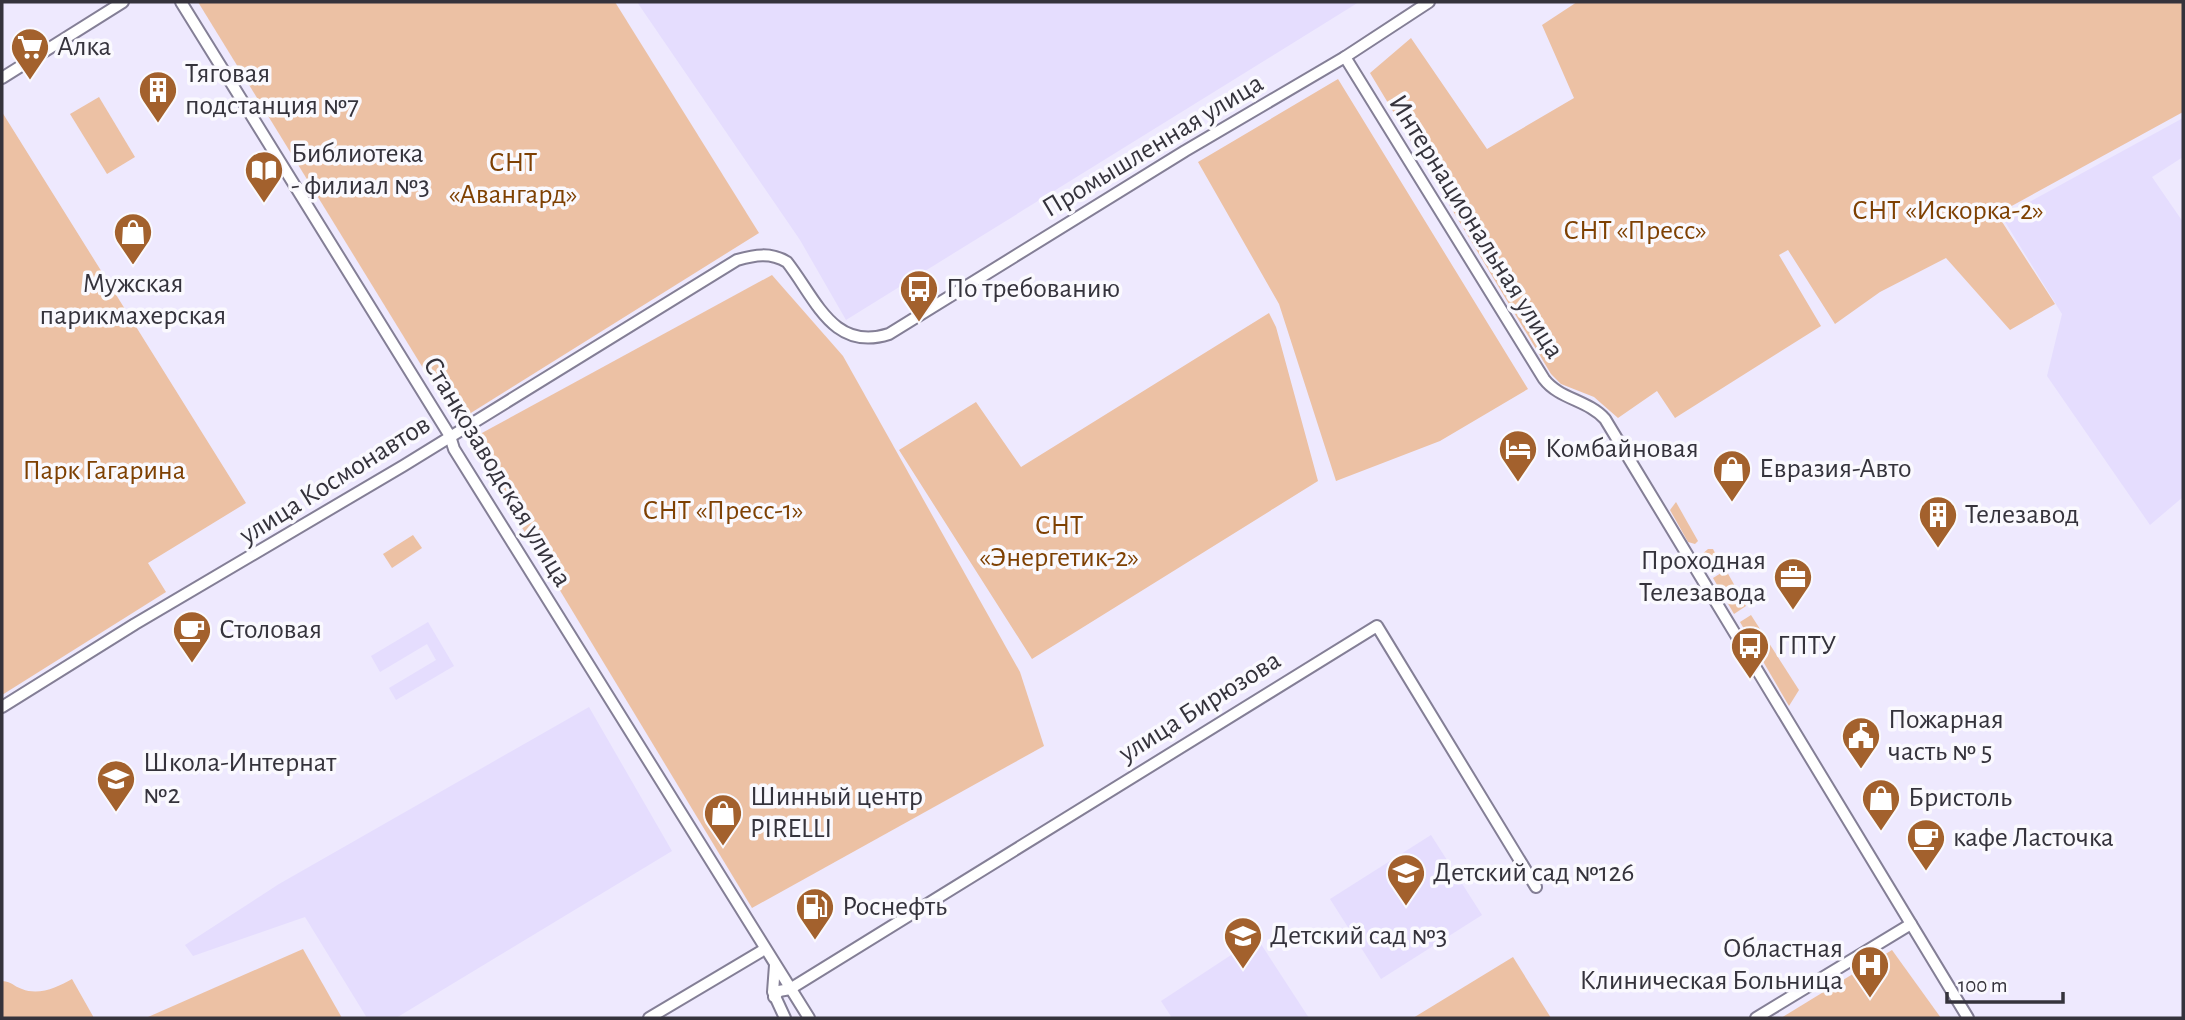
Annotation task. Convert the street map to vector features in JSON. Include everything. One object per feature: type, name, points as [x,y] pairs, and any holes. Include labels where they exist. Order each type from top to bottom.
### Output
[{"type":"street","points":[[2,78],[123,2]]},
{"type":"street","name":"Станкозаводская улица","points":[[181,2],[450,436],[454,449],[808,1018]]},
{"type":"street","name":"Промышленная улица","points":[[765,254],[787,262],[837,328],[863,339],[900,328],[1185,151],[1345,57],[1429,2]]},
{"type":"street","name":"Интернациональная улица","points":[[1345,57],[1544,379],[1556,391],[1593,408],[1605,419],[1968,1018]]},
{"type":"street","name":"улица Космонавтов","points":[[2,707],[737,260],[765,254]]},
{"type":"street","name":"улица Бирюзова","points":[[790,990],[1377,626],[1536,887]]},
{"type":"street","points":[[1756,1018],[1911,924]]},
{"type":"street","points":[[649,1018],[765,949]]},
{"type":"street","points":[[775,965],[774,997],[785,1018]]},
{"type":"street","points":[[774,997],[779,990],[790,990]]},
{"type":"shaded area","points":[[637,2],[1359,2],[846,320],[800,240]]},
{"type":"shaded area","points":[[2183,118],[2183,157],[2152,177],[2183,222],[2183,497],[2150,525],[2047,376],[2062,314],[2002,217]]},
{"type":"shaded area","points":[[428,622],[454,666],[396,700],[389,688],[436,660],[427,644],[380,672],[371,656]]},
{"type":"shaded area","points":[[589,707],[672,851],[396,1018],[367,1018],[305,917],[193,956],[185,945],[279,884]]},
{"type":"shaded area","name":"Детский сад №126","points":[[1431,835],[1482,915],[1381,979],[1330,899]]},
{"type":"shaded area","name":"Детский сад №3","points":[[1257,938],[1309,1018],[1172,1018],[1161,1001]]},
{"type":"green space","name":"СНТ «Авангард»","points":[[198,2],[615,2],[759,233],[466,416],[450,412]]},
{"type":"green space","name":"СНТ «Пресс»","points":[[1577,2],[2183,2],[2183,112],[1997,214],[2055,304],[2010,330],[1946,258],[1880,292],[1835,324],[1788,250],[1779,255],[1821,326],[1675,418],[1657,391],[1618,418],[1594,397],[1561,384],[1551,374],[1370,73],[1411,38],[1487,149],[1574,98],[1542,25]]},
{"type":"green space","points":[[1338,79],[1528,389],[1440,441],[1336,481],[1279,304],[1198,162]]},
{"type":"green space","points":[[99,97],[135,157],[107,174],[70,114]]},
{"type":"green space","name":"Парк Гагарина","points":[[2,112],[246,503],[148,563],[166,592],[2,695]]},
{"type":"green space","name":"СНТ «Пресс-1»","points":[[772,275],[843,356],[1020,672],[1044,746],[752,908],[469,440]]},
{"type":"green space","name":"СНТ «Энергетик-2»","points":[[1269,313],[1276,327],[1318,481],[1032,659],[899,450],[976,402],[1021,467]]},
{"type":"green space","points":[[1676,502],[1698,541],[1695,544],[1688,542],[1670,510]]},
{"type":"green space","points":[[413,535],[422,548],[392,568],[383,554]]},
{"type":"green space","points":[[1708,549],[1713,549],[1722,566],[1710,574],[1700,556]]},
{"type":"green space","points":[[1726,570],[1746,606],[1734,614],[1713,578]]},
{"type":"green space","points":[[1751,615],[1799,690],[1789,706],[1740,622]]},
{"type":"green space","points":[[303,949],[342,1018],[146,1018],[148,1017]]},
{"type":"green space","name":"Областная Клиническая Больница","points":[[1892,950],[1941,1018],[1781,1018]]},
{"type":"green space","points":[[1513,957],[1551,1018],[1413,1018]]},
{"type":"green space","points":[[72,979],[94,1018],[2,1018],[2,981],[35,992],[55,988]]},
{"type":"place","name":"Алка","points":[[30,81]]},
{"type":"place","name":"Тяговая подстанция №7","points":[[158,124]]},
{"type":"place","name":"Библиотека - филиал №3","points":[[264,204]]},
{"type":"place","name":"Мужская парикмахерская","points":[[133,266]]},
{"type":"place","name":"По требованию","points":[[919,323]]},
{"type":"place","name":"Комбайновая","points":[[1518,483]]},
{"type":"place","name":"Евразия-Авто","points":[[1732,503]]},
{"type":"place","name":"Телезавод","points":[[1938,549]]},
{"type":"place","name":"Проходная Телезавода","points":[[1793,611]]},
{"type":"place","name":"Столовая","points":[[192,664]]},
{"type":"place","name":"ГПТУ","points":[[1750,680]]},
{"type":"place","name":"Пожарная часть № 5","points":[[1861,770]]},
{"type":"place","name":"Школа-Интернат №2","points":[[116,813]]},
{"type":"place","name":"Бристоль","points":[[1881,832]]},
{"type":"place","name":"Шинный центр PIRELLI","points":[[723,847]]},
{"type":"place","name":"кафе Ласточка","points":[[1926,872]]},
{"type":"place","name":"Детский сад №126","points":[[1406,907]]},
{"type":"place","name":"Роснефть","points":[[815,941]]},
{"type":"place","name":"Детский сад №3","points":[[1243,970]]},
{"type":"place","name":"Областная Клиническая Больница","points":[[1870,999]]},
{"type":"park label","name":"СНТ «Искорка-2»","points":[[1948,211]]}]
